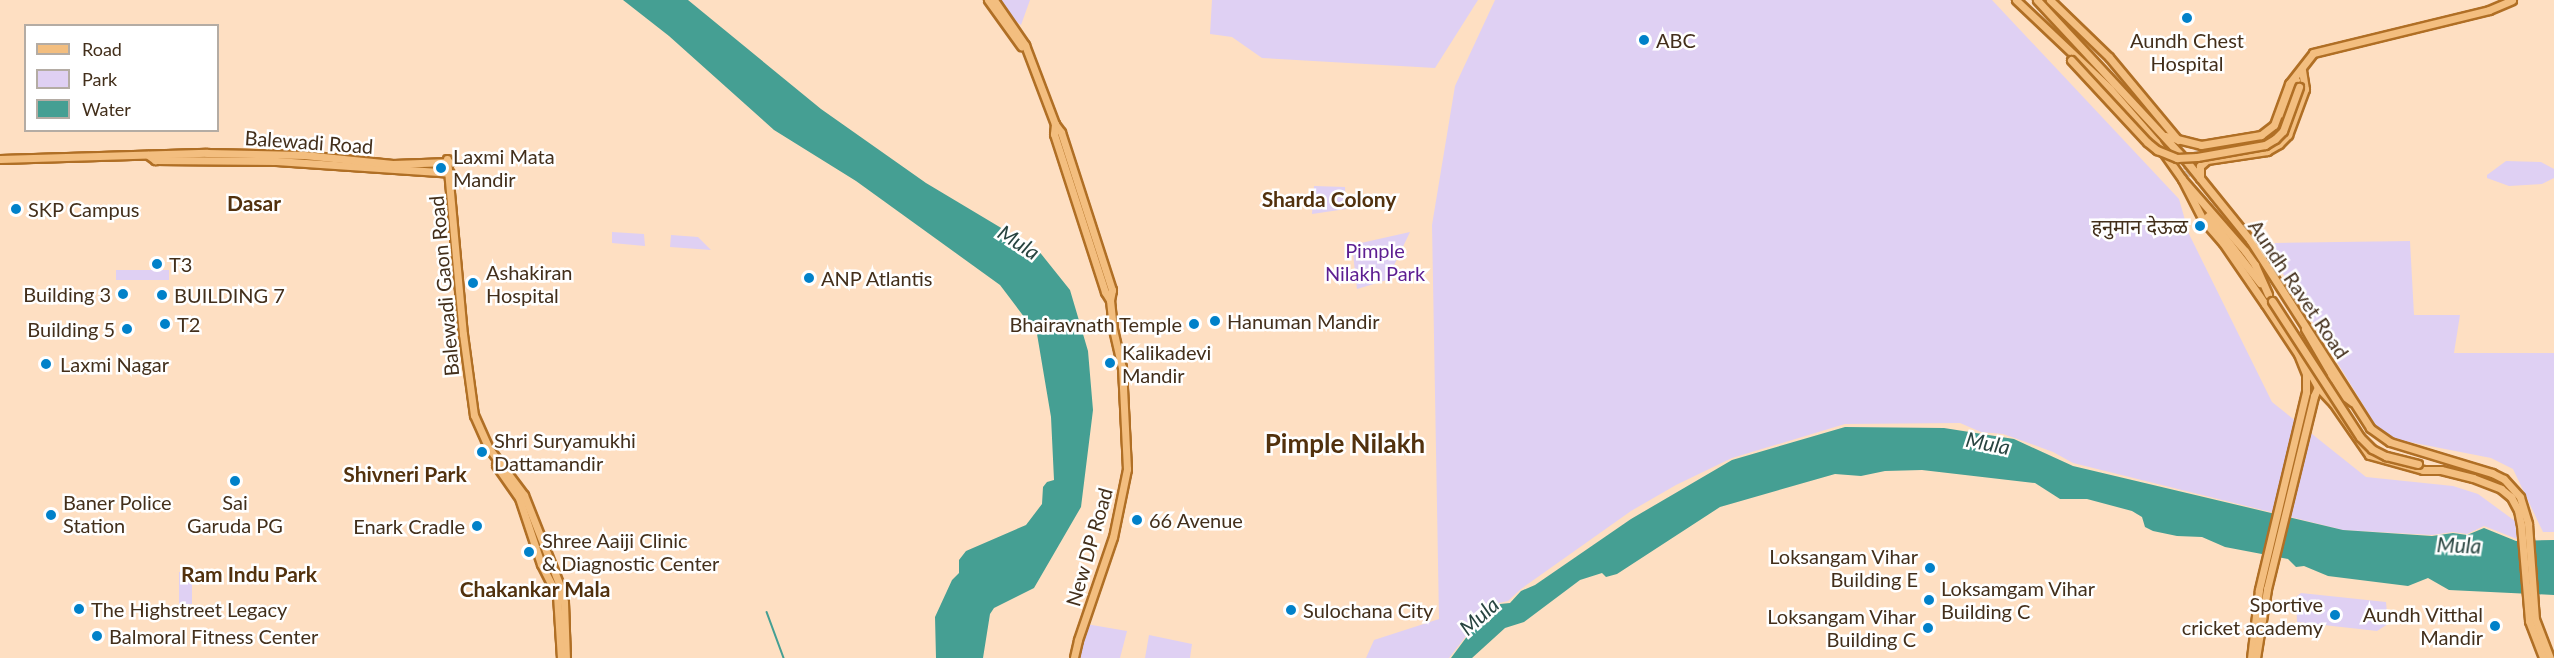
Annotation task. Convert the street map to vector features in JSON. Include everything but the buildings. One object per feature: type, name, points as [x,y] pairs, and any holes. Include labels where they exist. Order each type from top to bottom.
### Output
[{"type":"main road","name":"New DP Road","points":[[988,0],[1025,50]]},
{"type":"main road","name":"New DP Road","points":[[994,0],[1018,33],[1055,124],[1109,291],[1122,367],[1127,469],[1113,537],[1074,658]]},
{"type":"main road","name":"Aundh Ravet Road","points":[[2016,0],[2110,89],[2156,142],[2182,179],[2255,265],[2267,298]]},
{"type":"main road","name":"Aundh Ravet Road","points":[[2037,0],[2118,83],[2162,136],[2183,157],[2250,240],[2301,316],[2370,428],[2390,442],[2477,467],[2504,479],[2520,496],[2524,524]]},
{"type":"main road","points":[[2050,0],[2109,57],[2179,141],[2183,157]]},
{"type":"main road","points":[[2162,136],[2191,145],[2261,135],[2269,131],[2276,120],[2289,84],[2313,53],[2325,48],[2489,10],[2512,0]]},
{"type":"main road","points":[[2046,30],[2147,142],[2157,150],[2177,158],[2197,158],[2265,145],[2275,139],[2283,131],[2299,87],[2302,70]]},
{"type":"main road","points":[[2214,148],[2263,139],[2278,128],[2302,70]]},
{"type":"main road","points":[[2200,180],[2200,166],[2207,160],[2266,150],[2288,135],[2305,89],[2302,70]]},
{"type":"main road","name":"Balewadi Road","points":[[0,159],[133,154],[148,155],[155,160],[355,164],[447,162]]},
{"type":"main road","name":"Balewadi Gaon Road","points":[[447,162],[463,334],[474,415],[488,447],[524,495],[560,586],[564,602],[566,658]]},
{"type":"main road","points":[[427,163],[427,172]]},
{"type":"main road","name":"Balewadi Road","points":[[355,164],[449,173]]},
{"type":"main road","name":"Balewadi Gaon Road","points":[[449,173],[462,359],[469,414],[478,435],[519,498],[541,564],[554,588],[558,603],[561,658]]},
{"type":"main road","points":[[2182,179],[2203,220],[2267,298],[2361,437],[2372,449],[2386,456],[2473,478],[2501,489],[2511,497],[2524,524],[2530,611],[2546,655]]},
{"type":"main road","points":[[2208,216],[2253,273],[2301,358],[2306,374],[2307,392],[2259,590],[2254,646],[2256,658]]},
{"type":"main road","points":[[2301,316],[2308,337],[2344,396],[2356,406]]},
{"type":"main road","points":[[2301,358],[2305,360],[2318,387],[2369,455],[2423,470],[2441,470]]},
{"type":"main road","points":[[2251,658],[2314,396],[2318,387],[2332,376]]},
{"type":"green space","points":[[998,0],[1030,0],[1021,25],[1013,19]]},
{"type":"green space","points":[[1212,0],[1478,0],[1435,68],[1262,58],[1232,37],[1210,34]]},
{"type":"green space","points":[[1495,0],[1992,0],[2179,199],[2189,234],[2272,402],[2366,477],[2453,486],[2478,494],[2515,521],[2517,539],[2484,526],[2467,534],[2453,532],[2432,535],[2343,530],[2073,463],[2053,452],[2023,441],[2003,434],[1981,432],[1960,423],[1845,424],[1732,458],[1676,485],[1631,511],[1521,589],[1508,601],[1499,603],[1488,622],[1473,627],[1449,658],[1366,658],[1374,640],[1439,619],[1432,225],[1455,86]]},
{"type":"green space","points":[[2506,161],[2541,162],[2554,169],[2554,178],[2542,184],[2509,186],[2487,178],[2487,175]]},
{"type":"green space","points":[[1314,186],[1345,187],[1346,209],[1312,214]]},
{"type":"green space","points":[[612,232],[644,234],[645,246],[612,243]]},
{"type":"green space","name":"Pimple Nilakh Park","points":[[1410,232],[1387,280],[1357,289],[1352,245]]},
{"type":"green space","points":[[671,235],[698,237],[711,250],[670,247]]},
{"type":"green space","points":[[2410,241],[2414,315],[2460,315],[2454,353],[2554,353],[2554,532],[2543,532],[2513,469],[2491,458],[2394,439],[2378,429],[2269,251],[2275,243]]},
{"type":"green space","points":[[116,270],[169,270],[169,280],[116,280]]},
{"type":"green space","points":[[179,572],[192,572],[192,604],[179,604]]},
{"type":"green space","points":[[2301,593],[2386,602],[2388,624],[2377,631],[2297,622],[2296,597]]},
{"type":"green space","points":[[1086,624],[1127,631],[1120,658],[1080,658]]},
{"type":"green space","points":[[1149,635],[1192,644],[1190,658],[1145,658]]},
{"type":"water","name":"Mula","points":[[623,0],[688,0],[821,109],[926,183],[1038,250],[1070,290],[1088,351],[1093,410],[1081,507],[1034,588],[994,608],[990,614],[983,658],[936,658],[935,617],[952,580],[959,573],[959,560],[966,551],[1026,525],[1042,504],[1043,487],[1047,482],[1054,480],[1051,417],[1037,334],[1000,285],[856,181],[774,130],[669,36]]},
{"type":"water","name":"Mula","points":[[1845,427],[1944,428],[2014,439],[2073,466],[2343,530],[2432,536],[2453,533],[2467,535],[2484,528],[2516,541],[2554,540],[2554,595],[2449,590],[2428,578],[2408,586],[2328,576],[2304,566],[2296,567],[2288,559],[2225,547],[2202,537],[2177,536],[2153,531],[2145,527],[2142,517],[2132,511],[2087,499],[2060,499],[2035,483],[1922,470],[1885,471],[1861,476],[1835,474],[1720,507],[1617,574],[1606,577],[1602,573],[1580,580],[1524,622],[1505,628],[1472,658],[1451,658],[1474,627],[1489,622],[1500,604],[1510,603],[1521,591],[1535,585],[1631,519],[1732,460]]},
{"type":"waterway","points":[[767,612],[784,658]]},
{"type":"tunnel","points":[[2188,187],[2186,170],[2193,156],[2201,150],[2214,148]]},
{"type":"tunnel","points":[[2194,199],[2208,216]]},
{"type":"place","name":"Aundh Chest Hospital","points":[[2187,18]]},
{"type":"place","name":"ABC","points":[[1644,40]]},
{"type":"place","name":"Laxmi Mata Mandir","points":[[441,168]]},
{"type":"place","name":"SKP Campus","points":[[16,209]]},
{"type":"place","name":"हनुमान देऊळ","points":[[2200,226]]},
{"type":"place","name":"T3","points":[[157,264]]},
{"type":"place","name":"ANP Atlantis","points":[[809,278]]},
{"type":"place","name":"Ashakiran Hospital","points":[[473,283]]},
{"type":"place","name":"Building 3","points":[[123,294]]},
{"type":"place","name":"BUILDING 7","points":[[162,295]]},
{"type":"place","name":"Hanuman Mandir","points":[[1215,321]]},
{"type":"place","name":"T2","points":[[165,324]]},
{"type":"place","name":"Bhairavnath Temple","points":[[1194,324]]},
{"type":"place","name":"Building 5","points":[[127,329]]},
{"type":"place","name":"Kalikadevi Mandir","points":[[1110,363]]},
{"type":"place","name":"Laxmi Nagar","points":[[46,364]]},
{"type":"place","name":"Shri Suryamukhi Dattamandir","points":[[482,452]]},
{"type":"place","name":"Sai Garuda PG","points":[[235,481]]},
{"type":"place","name":"Baner Police Station","points":[[51,515]]},
{"type":"place","name":"66 Avenue","points":[[1137,520]]},
{"type":"place","name":"Enark Cradle","points":[[477,526]]},
{"type":"place","name":"Shree Aaiji Clinic & Diagnostic Center","points":[[529,552]]},
{"type":"place","name":"Loksangam Vihar Building E","points":[[1930,568]]},
{"type":"place","name":"Loksamgam Vihar Building C","points":[[1929,600]]},
{"type":"place","name":"The Highstreet Legacy","points":[[79,609]]},
{"type":"place","name":"Sulochana City","points":[[1291,610]]},
{"type":"place","name":"Sportive cricket academy","points":[[2335,615]]},
{"type":"place","name":"Aundh Vitthal Mandir","points":[[2495,626]]},
{"type":"place","name":"Loksangam Vihar Building C","points":[[1928,628]]},
{"type":"place","name":"Balmoral Fitness Center","points":[[97,636]]},
{"type":"district","name":"Sharda Colony","points":[[1329,199]]},
{"type":"district","name":"Dasar","points":[[254,203]]},
{"type":"district","name":"Pimple Nilakh","points":[[1345,444]]},
{"type":"district","name":"Shivneri Park","points":[[405,474]]},
{"type":"district","name":"Ram Indu Park","points":[[249,574]]},
{"type":"district","name":"Chakankar Mala","points":[[535,589]]}]
